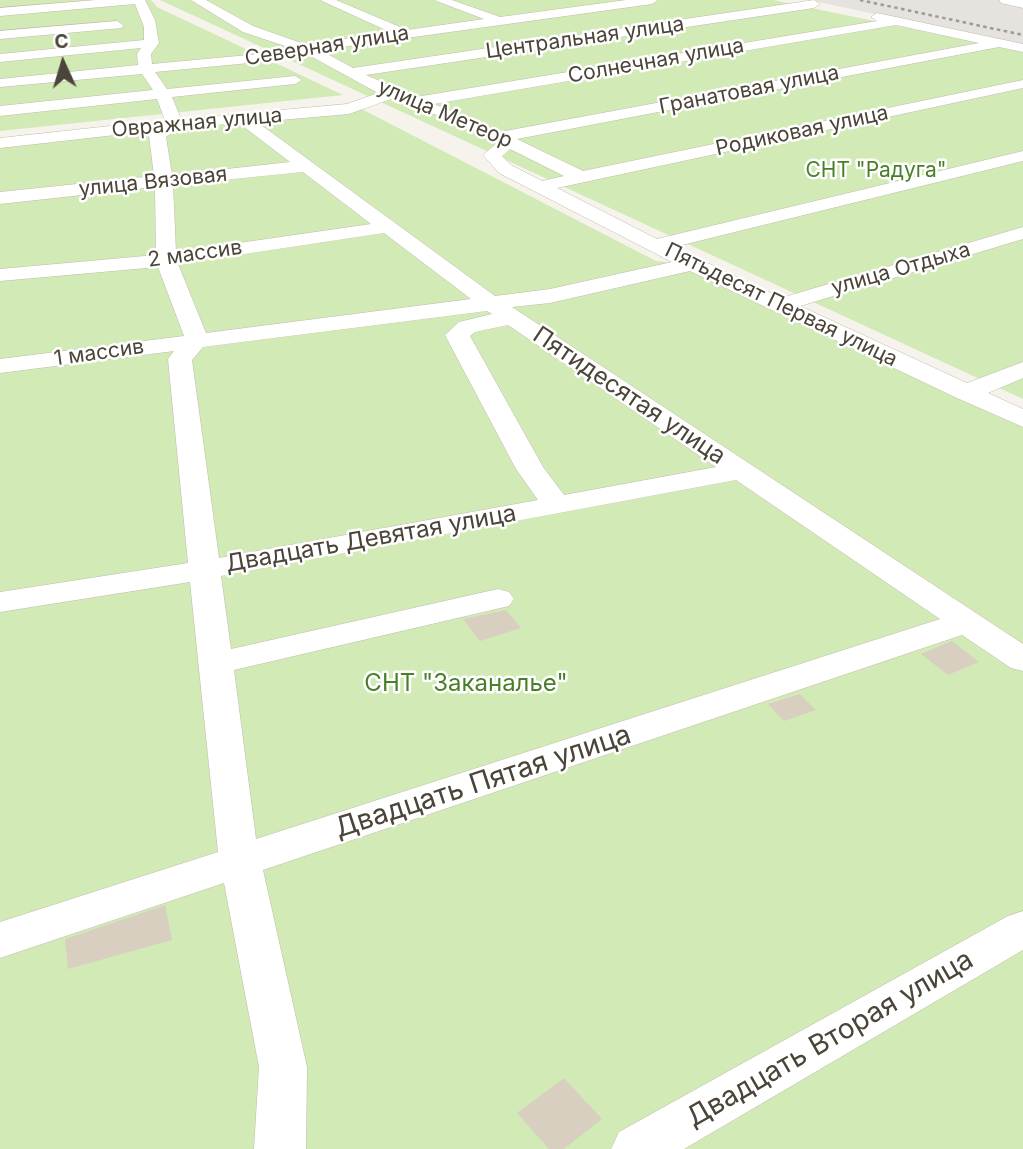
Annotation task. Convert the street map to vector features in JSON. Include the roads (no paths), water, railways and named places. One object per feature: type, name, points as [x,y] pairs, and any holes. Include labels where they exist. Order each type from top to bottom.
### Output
[{"type":"street","name":"улица Метеор","points":[[197,0],[248,29],[307,49],[355,72],[391,94],[454,116],[581,177]]},
{"type":"street","points":[[326,0],[405,34]]},
{"type":"street","points":[[440,0],[499,21]]},
{"type":"street","points":[[558,0],[588,9]]},
{"type":"street","name":"Северная улица","points":[[0,83],[148,38],[270,57],[405,34],[652,0]]},
{"type":"street","name":"Центральная улица","points":[[355,72],[820,5],[795,0]]},
{"type":"street","points":[[1005,0],[1023,4]]},
{"type":"street","points":[[0,12],[148,38],[295,80]]},
{"type":"street","points":[[862,13],[1023,48]]},
{"type":"street","name":"Солнечная улица","points":[[416,102],[897,21]]},
{"type":"street","points":[[0,35],[148,38]]},
{"type":"street","points":[[0,58],[148,38]]},
{"type":"street","points":[[0,111],[148,38]]},
{"type":"street","points":[[148,38],[175,124],[157,135],[163,182],[166,260],[197,340],[180,359],[240,862],[283,1067],[280,1149]]},
{"type":"street","name":"Гранатовая улица","points":[[505,139],[999,43]]},
{"type":"street","name":"Родиковая улица","points":[[581,177],[1023,84]]},
{"type":"street","name":"Овражная улица","points":[[0,144],[175,124],[349,109],[391,94]]},
{"type":"street","name":"Пятидесятая улица","points":[[243,119],[489,302],[1023,660]]},
{"type":"street","name":"Пятьдесят Первая улица","points":[[505,139],[492,155],[505,169],[692,264],[1023,419]]},
{"type":"street","points":[[656,244],[1023,156]]},
{"type":"street","name":"улица Вязовая","points":[[0,198],[307,166]]},
{"type":"street","points":[[542,186],[581,177]]},
{"type":"street","name":"2 массив","points":[[0,275],[166,260],[388,227]]},
{"type":"street","name":"улица Отдыха","points":[[779,305],[1023,233]]},
{"type":"street","name":"1 массив","points":[[0,366],[550,296],[692,264]]},
{"type":"street","points":[[512,317],[467,327],[457,335],[530,469],[557,505]]},
{"type":"street","points":[[966,393],[1023,369]]},
{"type":"street","name":"Двадцать Девятая улица","points":[[4,599],[205,570],[741,471]]},
{"type":"street","points":[[216,663],[498,598]]},
{"type":"street","name":"Двадцать Пятая улица","points":[[0,940],[966,622]]},
{"type":"street","name":"Двадцать Вторая улица","points":[[637,1149],[1023,929]]},
{"type":"railway","points":[[860,0],[1023,35]]},
{"type":"park label","name":"СНТ \"Радуга\"","points":[[876,171]]},
{"type":"park label","name":"СНТ \"Заканалье\"","points":[[466,684]]}]
